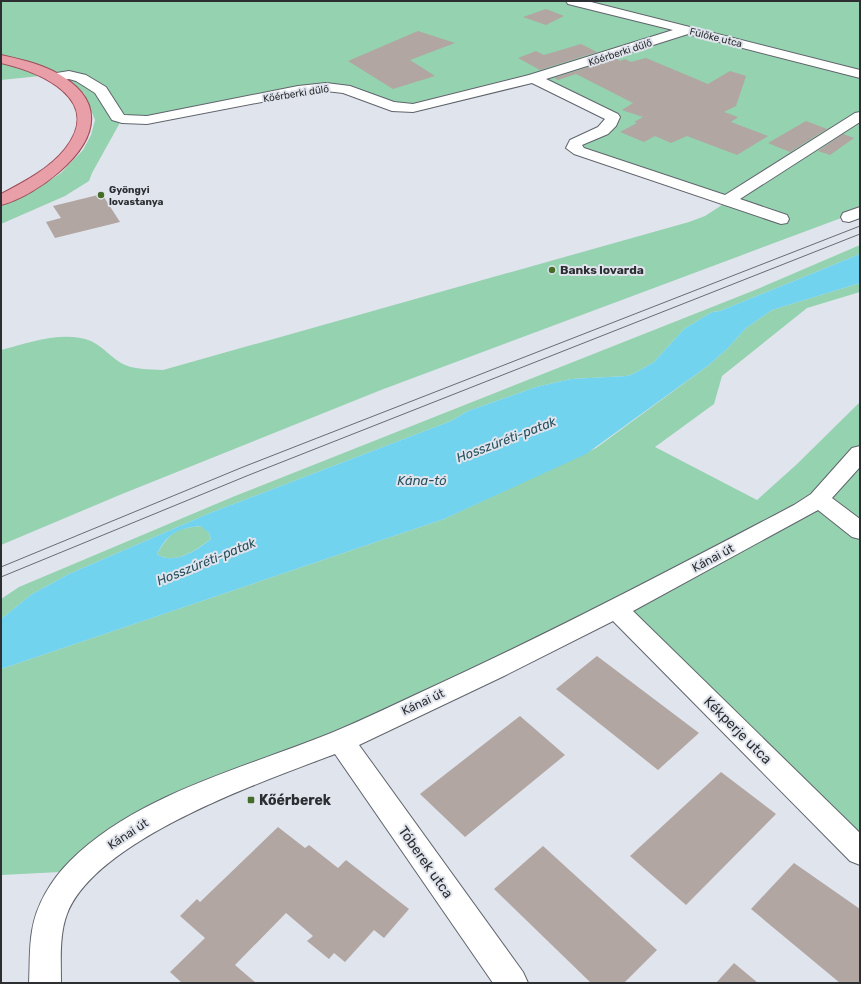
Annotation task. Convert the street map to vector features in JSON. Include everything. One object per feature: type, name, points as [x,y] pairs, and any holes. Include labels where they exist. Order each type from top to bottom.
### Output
[{"type":"main road","points":[[1,60],[30,66],[55,77],[71,89],[79,100],[84,111],[84,127],[76,144],[62,161],[44,176],[1,200]]},
{"type":"street","name":"Fülőke utca","points":[[572,1],[860,74]]},
{"type":"street","name":"Kőérberki dűlő","points":[[55,77],[69,74],[81,78],[101,90],[117,116],[122,119],[132,121],[148,120],[279,95],[334,87],[354,91],[392,108],[413,108],[534,78],[688,30]]},
{"type":"street","points":[[534,78],[613,117],[612,124],[606,129],[580,140],[575,143],[574,148],[632,171],[728,200],[781,219]]},
{"type":"street","points":[[728,200],[860,116]]},
{"type":"street","name":"Kánai út","points":[[46,983],[47,931],[53,909],[70,882],[103,850],[132,829],[167,810],[295,757],[341,740],[495,669],[616,609],[796,513],[819,498],[860,453]]},
{"type":"street","points":[[819,498],[860,531]]},
{"type":"street","name":"Kékperje utca","points":[[616,609],[860,852]]},
{"type":"street","name":"Tóberek utca","points":[[341,740],[512,983]]},
{"type":"green space","points":[[1,1],[860,1],[860,211],[381,390],[122,494],[1,545],[1,350],[34,341],[58,337],[80,338],[95,343],[117,361],[131,367],[163,370],[689,222],[705,216],[728,201],[574,148],[613,117],[534,78],[413,108],[334,87],[147,120],[122,119],[89,181],[65,196],[1,224],[1,204],[37,189],[61,173],[83,150],[91,135],[95,120],[84,93],[67,78],[50,75],[1,80]]},
{"type":"green space","points":[[860,245],[860,254],[720,311],[712,312],[684,329],[654,362],[635,373],[627,376],[571,379],[536,387],[468,411],[451,421],[210,513],[69,574],[32,594],[1,619],[1,599],[19,587],[235,496],[755,290]]},
{"type":"green space","points":[[860,283],[860,292],[807,308],[722,376],[714,404],[655,447],[757,500],[796,465],[860,402],[860,852],[616,609],[295,757],[80,871],[1,875],[1,669],[444,519],[596,448],[709,365],[728,348],[746,328],[772,310]]},
{"type":"green space","points":[[202,526],[209,533],[211,539],[199,548],[178,557],[170,558],[157,554],[170,536],[175,532],[186,528]]},
{"type":"water","name":"Kána-tó","points":[[860,254],[860,283],[772,310],[746,328],[728,348],[709,365],[586,454],[444,519],[1,669],[1,619],[32,594],[69,574],[210,513],[451,421],[468,411],[536,387],[571,379],[627,376],[635,373],[654,362],[684,329],[712,312],[720,311]],"holes":[[[201,526],[209,533],[211,539],[199,548],[185,555],[171,558],[157,554],[165,541],[180,530]]]},
{"type":"building","points":[[546,9],[564,16],[546,25],[523,17]]},
{"type":"building","points":[[418,31],[455,43],[410,60],[435,76],[393,89],[348,61]]},
{"type":"building","points":[[581,44],[597,52],[540,70],[518,58],[536,51],[544,55]]},
{"type":"building","points":[[616,58],[620,61],[625,59],[631,62],[646,58],[708,84],[730,71],[746,76],[736,106],[724,112],[738,117],[731,122],[768,136],[737,155],[687,136],[671,143],[655,136],[644,142],[620,132],[637,123],[634,122],[643,117],[622,110],[633,103],[576,74],[558,80],[554,78]]},
{"type":"building","points":[[806,121],[827,129],[790,152],[768,143]]},
{"type":"building","points":[[843,134],[854,138],[830,155],[818,151]]},
{"type":"building","points":[[102,194],[120,222],[55,238],[46,222],[61,218],[53,206]]},
{"type":"building","points":[[597,656],[699,733],[658,770],[556,689]]},
{"type":"building","points":[[520,716],[565,755],[465,837],[420,794]]},
{"type":"building","points":[[721,772],[776,814],[686,905],[630,856]]},
{"type":"building","points":[[278,827],[305,848],[309,845],[338,868],[346,860],[409,909],[384,938],[374,930],[345,962],[334,953],[329,959],[307,941],[313,936],[286,913],[235,965],[256,983],[182,983],[170,972],[205,938],[180,916],[197,899],[200,902]]},
{"type":"building","points":[[543,846],[657,950],[624,983],[591,983],[494,889]]},
{"type":"building","points":[[794,863],[860,909],[860,983],[840,983],[751,909]]},
{"type":"building","points":[[734,963],[758,983],[716,983]]},
{"type":"tram line","points":[[1,567],[243,467],[860,226]]},
{"type":"tram line","points":[[1,577],[249,475],[860,234]]},
{"type":"place","name":"Gyöngyi lovastanya","points":[[101,195]]},
{"type":"place","name":"Banks lovarda","points":[[552,270]]},
{"type":"place","name":"Kőérberek","points":[[251,800]]},
{"type":"water label","name":"Hosszúréti-patak","points":[[506,439]]},
{"type":"water label","name":"Hosszúréti-patak","points":[[206,561]]}]
